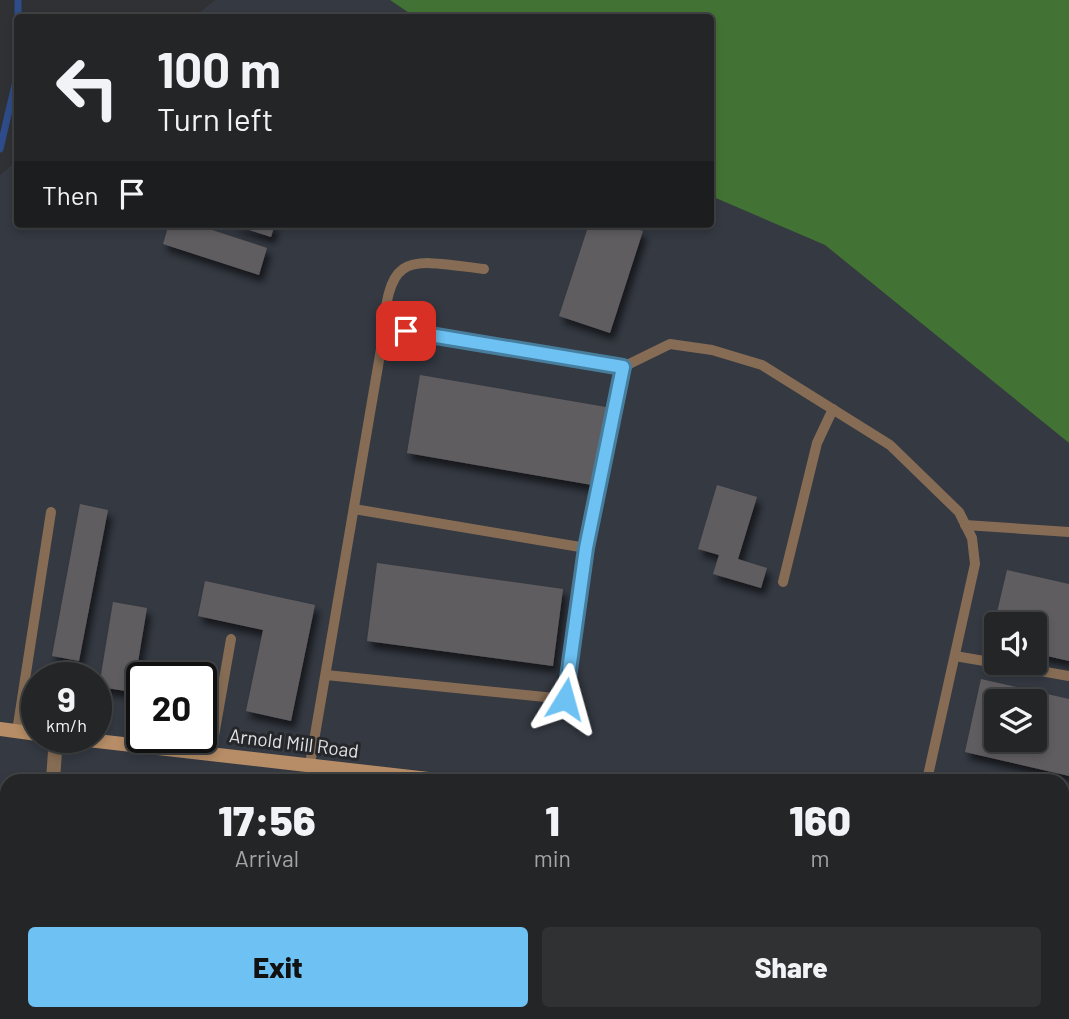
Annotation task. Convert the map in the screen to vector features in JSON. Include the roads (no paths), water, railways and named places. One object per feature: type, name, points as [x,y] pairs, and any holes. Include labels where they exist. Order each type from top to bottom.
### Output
[{"type":"main road","points":[[0,729],[21,732]]},
{"type":"main road","name":"Arnold Mill Road","points":[[211,753],[310,764],[365,774]]},
{"type":"street","points":[[53,774],[55,753]]},
{"type":"lane","points":[[310,764],[382,343],[389,285],[403,268],[429,262],[484,269]]},
{"type":"lane","points":[[382,343],[406,331],[623,367],[670,344],[712,350],[762,365],[890,445],[959,512],[972,538],[975,564],[928,774]]},
{"type":"lane","points":[[326,675],[565,699],[586,548],[623,367]]},
{"type":"lane","points":[[783,582],[817,443],[833,409]]},
{"type":"lane","points":[[354,509],[586,548]]},
{"type":"lane","points":[[17,731],[51,512]]},
{"type":"lane","points":[[965,525],[1069,533]]},
{"type":"lane","points":[[217,719],[231,639]]},
{"type":"lane","points":[[955,656],[984,661]]},
{"type":"lane","points":[[1047,672],[1069,676]]},
{"type":"waterway","points":[[18,0],[18,14]]},
{"type":"waterway","points":[[0,149],[14,89]]}]
